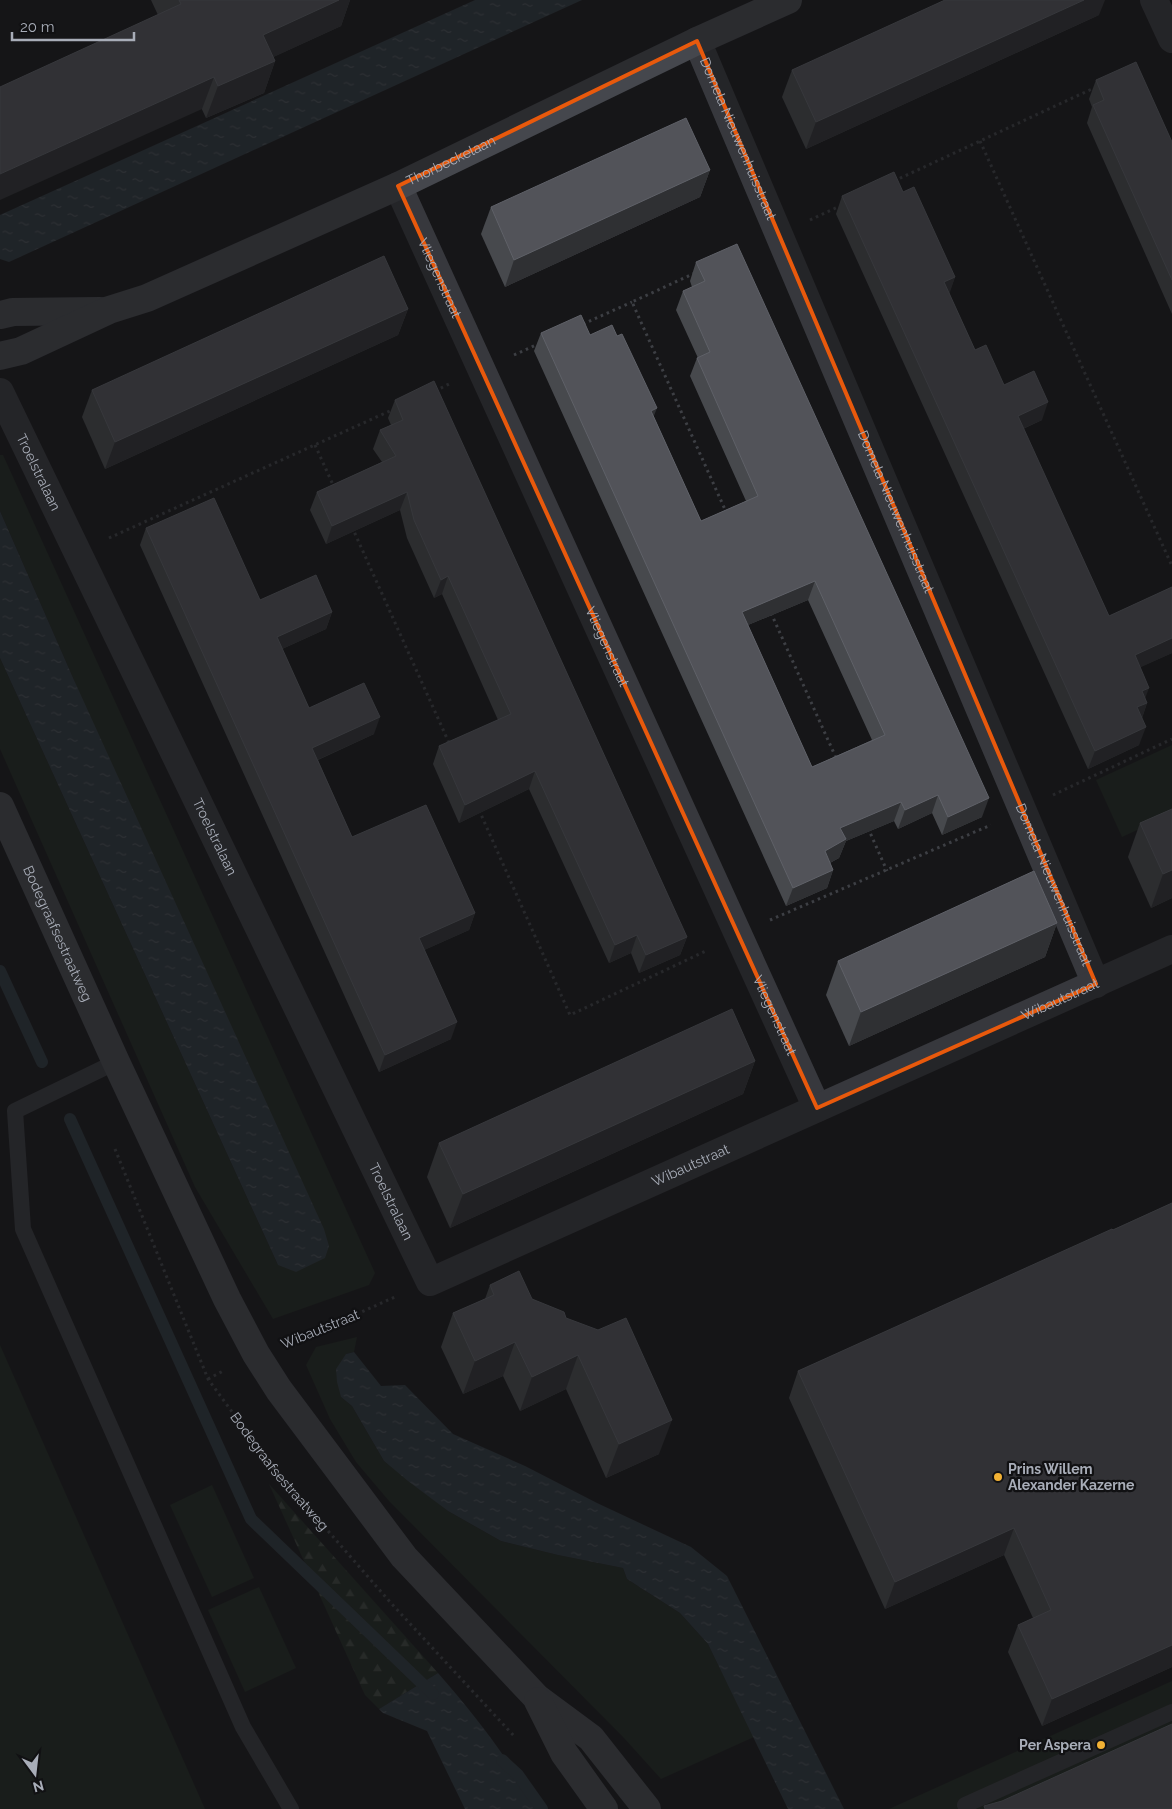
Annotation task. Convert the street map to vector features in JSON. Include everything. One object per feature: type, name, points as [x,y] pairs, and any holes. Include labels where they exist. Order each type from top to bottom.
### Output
[{"type":"main road","name":"Thorbeckelaan","points":[[0,356],[21,351],[109,310],[147,298],[398,186],[697,40],[788,0]]},
{"type":"main road","name":"Thorbeckelaan","points":[[0,315],[13,312],[109,310]]},
{"type":"main road","name":"Bodegraafsestraatweg","points":[[0,806],[116,1062],[223,1290],[256,1354],[279,1390],[404,1557],[537,1698],[590,1738],[648,1809]]},
{"type":"main road","name":"Bodegraafsestraatweg","points":[[537,1698],[564,1753],[604,1809]]},
{"type":"street","points":[[1154,0],[1172,39]]},
{"type":"street","name":"Domela Nieuwenhuisstraat","points":[[697,40],[1096,984]]},
{"type":"street","name":"Vliegenstraat","points":[[398,186],[817,1108]]},
{"type":"street","name":"Troelstralaan","points":[[0,392],[430,1282]]},
{"type":"street","name":"Wibautstraat","points":[[430,1282],[1172,949]]},
{"type":"lane","points":[[116,1062],[15,1111],[23,1228],[243,1727],[290,1809]]},
{"type":"lane","points":[[965,1805],[1172,1712]]},
{"type":"path","points":[[893,182],[1102,84]]},
{"type":"path","points":[[980,141],[1172,566]]},
{"type":"path","points":[[779,234],[849,202]]},
{"type":"path","points":[[579,326],[701,270]]},
{"type":"path","points":[[632,302],[728,516]]},
{"type":"path","points":[[429,393],[544,342]]},
{"type":"path","points":[[76,552],[394,409]]},
{"type":"path","points":[[315,445],[335,490]]},
{"type":"path","points":[[352,526],[453,752]]},
{"type":"path","points":[[767,605],[839,764]]},
{"type":"path","points":[[477,807],[570,1015],[708,950],[737,932],[788,913],[887,870],[1022,810],[1172,739]]},
{"type":"path","points":[[867,826],[887,870]]},
{"type":"path","name":"Bodegraafsestraatweg","points":[[112,1141],[208,1379],[274,1469],[390,1602],[516,1739]]},
{"type":"path","name":"Wibautstraat","points":[[208,1379],[256,1354],[357,1314],[430,1282]]},
{"type":"highlighted area","points":[[697,41],[1096,984],[817,1108],[398,186]]},
{"type":"green space","points":[[0,455],[3,455],[375,1273],[369,1285],[273,1319],[195,1187],[0,749],[0,658],[278,1265],[74,680],[0,511]]},
{"type":"green space","points":[[1172,745],[1172,814],[1122,837],[1096,780]]},
{"type":"green space","points":[[357,1337],[354,1352],[346,1354],[341,1397],[352,1406],[384,1461],[448,1511],[501,1541],[623,1568],[627,1579],[680,1613],[708,1644],[754,1737],[661,1779],[624,1738],[389,1501],[356,1462],[330,1419],[306,1365],[316,1347]]},
{"type":"green space","points":[[0,1345],[205,1809],[0,1809]]},
{"type":"green space","points":[[269,1484],[438,1673],[379,1709],[365,1695]]},
{"type":"green space","points":[[212,1485],[254,1578],[212,1597],[170,1505]]},
{"type":"green space","points":[[259,1587],[296,1668],[245,1692],[208,1610]]},
{"type":"green space","name":"Per Aspera","points":[[1172,1681],[1172,1809],[889,1809]]},
{"type":"water","points":[[475,0],[582,0],[9,262],[0,259],[0,215]]},
{"type":"water","points":[[0,511],[74,680],[324,1229],[329,1246],[325,1258],[296,1272],[278,1265],[0,658]]},
{"type":"water","points":[[354,1352],[381,1386],[405,1385],[453,1434],[525,1466],[597,1503],[691,1547],[727,1576],[844,1809],[788,1809],[708,1644],[680,1613],[627,1579],[623,1568],[501,1541],[448,1511],[384,1461],[352,1406],[341,1397],[336,1369],[346,1354]]},
{"type":"water","points":[[438,1673],[465,1705],[516,1773],[538,1809],[465,1809],[427,1731],[383,1713],[379,1709]]},
{"type":"building","points":[[179,0],[339,0],[263,35],[275,61],[218,86],[214,77],[0,174],[0,87],[181,4]]},
{"type":"building","points":[[945,0],[1084,0],[816,122],[792,70]]},
{"type":"building","points":[[1136,62],[1172,142],[1172,280],[1093,105],[1104,100],[1096,80]]},
{"type":"building","points":[[686,118],[710,170],[514,260],[491,207]]},
{"type":"building","points":[[894,172],[903,192],[914,187],[955,277],[944,282],[975,350],[986,345],[1004,385],[1034,371],[1048,402],[1018,416],[1109,616],[1172,587],[1172,638],[1135,655],[1149,688],[1142,691],[1147,703],[1137,707],[1146,727],[1095,751],[842,196]]},
{"type":"building","points":[[737,244],[989,798],[948,817],[938,795],[905,810],[901,802],[840,828],[846,839],[825,851],[833,870],[793,888],[541,333],[581,315],[590,335],[612,325],[617,336],[622,334],[657,408],[651,411],[701,521],[758,496],[697,358],[710,352],[683,291],[705,281],[696,262]],"holes":[[[815,581],[885,735],[812,767],[742,612]]]},
{"type":"building","points":[[384,256],[408,309],[115,442],[92,390]]},
{"type":"building","points":[[434,381],[687,937],[646,955],[637,935],[615,945],[535,771],[465,805],[439,746],[511,714],[448,576],[441,580],[414,520],[407,492],[332,526],[317,492],[396,456],[380,430],[403,420],[395,400]]},
{"type":"building","points":[[214,498],[260,600],[316,575],[332,612],[277,637],[309,708],[364,683],[380,717],[312,748],[352,837],[426,805],[475,913],[419,938],[457,1022],[385,1055],[146,528]]},
{"type":"building","points":[[1172,809],[1172,870],[1163,874],[1140,823]]},
{"type":"building","points":[[1034,871],[1057,923],[861,1012],[838,961]]},
{"type":"building","points":[[732,1009],[755,1061],[463,1194],[439,1143]]},
{"type":"building","name":"Prins Willem Alexander Kazerne","points":[[1172,1203],[1172,1645],[1052,1699],[1018,1625],[1051,1610],[1014,1528],[895,1582],[798,1371]]},
{"type":"building","points":[[519,1271],[532,1299],[564,1312],[566,1318],[598,1330],[626,1318],[672,1420],[619,1444],[578,1355],[532,1377],[515,1342],[475,1361],[453,1313],[494,1295],[490,1285]]},
{"type":"building","points":[[1172,1724],[1172,1809],[985,1809],[984,1806],[1002,1801]]},
{"type":"waterway","points":[[0,971],[42,1062]]},
{"type":"waterway","points":[[70,1119],[251,1519],[433,1694]]},
{"type":"waterway","points":[[502,1760],[518,1775],[542,1809]]},
{"type":"place","name":"Prins Willem Alexander Kazerne","points":[[998,1477]]},
{"type":"place","name":"Per Aspera","points":[[1101,1745]]}]
